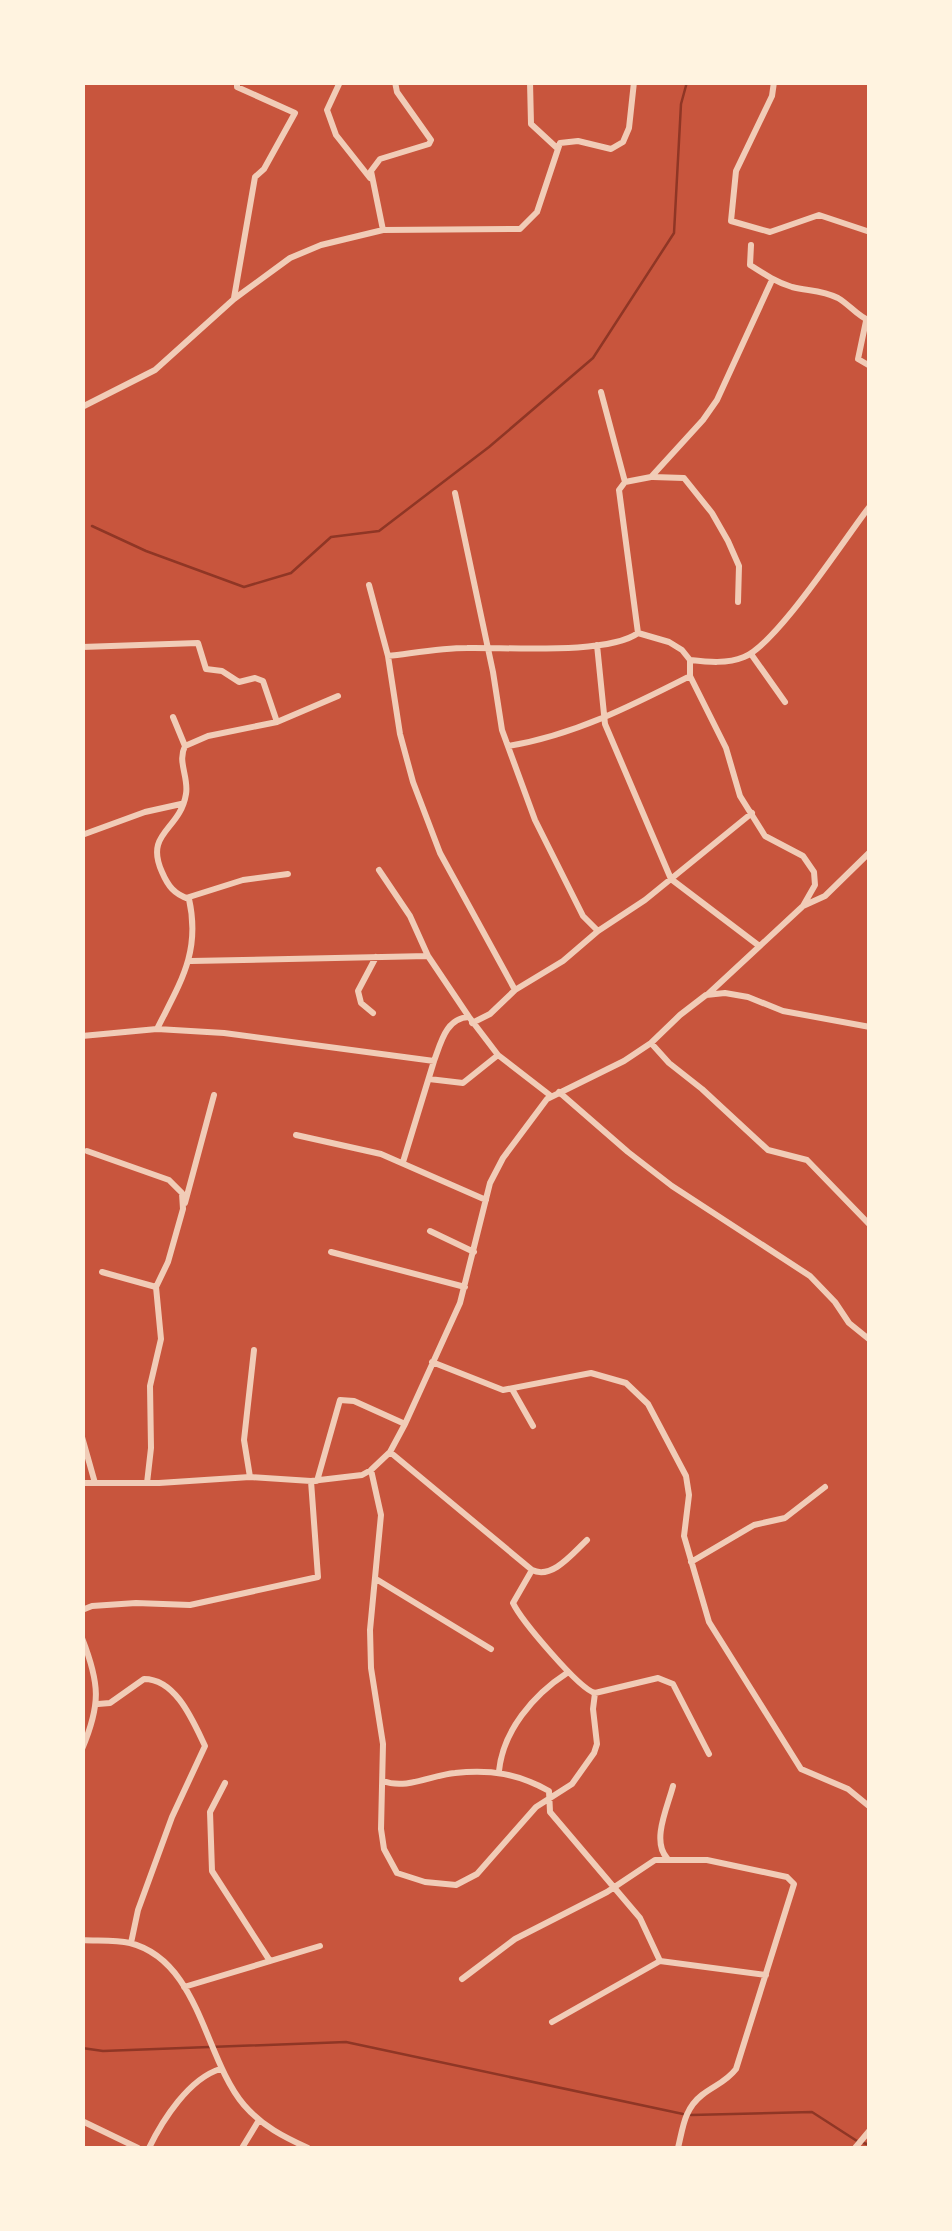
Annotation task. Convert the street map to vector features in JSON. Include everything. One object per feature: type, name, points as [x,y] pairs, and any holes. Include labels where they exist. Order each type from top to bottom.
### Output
[{"type":"street","points":[[234,300],[255,177],[264,169],[295,114],[237,87],[236,82]]},
{"type":"street","points":[[340,82],[327,110],[336,134],[370,178]]},
{"type":"street","points":[[383,230],[370,171],[380,159],[430,144],[431,140],[397,92],[395,82]]},
{"type":"street","points":[[530,82],[530,124],[557,148]]},
{"type":"street","points":[[82,407],[155,370],[234,300],[290,258],[321,245],[383,230],[520,230],[537,212],[557,148],[566,140],[610,149],[620,146],[629,128],[634,82]]},
{"type":"street","points":[[774,82],[772,96],[736,171],[731,220],[770,232],[818,215],[870,232]]},
{"type":"street","points":[[751,245],[750,265],[772,280],[841,300],[868,320],[858,359],[870,366]]},
{"type":"street","points":[[651,477],[717,400],[772,280]]},
{"type":"street","points":[[601,392],[625,482]]},
{"type":"street","points":[[638,633],[619,490],[625,482],[651,477],[684,478],[712,513],[739,566],[738,602]]},
{"type":"street","points":[[454,493],[502,730],[535,820],[583,916],[598,931]]},
{"type":"street","points":[[690,660],[730,661],[751,654],[803,599],[870,506]]},
{"type":"street","points":[[369,585],[388,656],[400,734],[413,782],[440,853],[515,990]]},
{"type":"street","points":[[388,656],[612,644],[638,633],[669,642],[690,660],[690,676],[726,748],[740,796],[765,836],[803,856],[814,872],[815,884],[803,906]]},
{"type":"street","points":[[82,647],[198,643],[206,670],[222,671],[239,682],[255,678],[263,681],[277,722]]},
{"type":"street","points":[[598,645],[604,719],[671,879],[758,945]]},
{"type":"street","points":[[751,654],[785,702]]},
{"type":"street","points":[[508,746],[536,742],[604,719],[690,676]]},
{"type":"street","points":[[157,1029],[190,961],[193,930],[190,905],[170,889],[154,854],[186,792],[181,754],[186,746],[208,736],[277,722],[338,696]]},
{"type":"street","points":[[173,716],[186,746]]},
{"type":"street","points":[[82,835],[145,812],[182,804]]},
{"type":"street","points":[[403,1162],[447,1029],[460,1018],[470,1020],[490,1014],[515,990],[564,961],[752,813]]},
{"type":"street","points":[[82,1483],[250,1476],[314,1481],[362,1476],[372,1470],[390,1452],[405,1424],[466,1287],[490,1183],[532,1116],[550,1096],[592,1079],[652,1043],[758,945],[803,906],[825,896],[870,852]]},
{"type":"street","points":[[379,870],[470,1020],[498,1055],[550,1096]]},
{"type":"street","points":[[185,898],[243,880],[288,874]]},
{"type":"street","points":[[373,1013],[360,1003],[358,991],[377,956]]},
{"type":"street","points":[[190,961],[428,956]]},
{"type":"street","points":[[706,996],[748,997],[783,1012],[870,1027]]},
{"type":"street","points":[[82,1036],[157,1029],[261,1037],[434,1061]]},
{"type":"street","points":[[652,1043],[669,1064],[768,1150],[807,1160],[870,1225]]},
{"type":"street","points":[[429,1080],[463,1083],[498,1055]]},
{"type":"street","points":[[559,1092],[672,1186],[810,1276],[849,1323],[870,1340]]},
{"type":"street","points":[[147,1483],[152,1448],[150,1386],[160,1338],[156,1287],[168,1262],[195,1174],[214,1095]]},
{"type":"street","points":[[296,1135],[403,1162],[486,1200]]},
{"type":"street","points":[[87,1151],[169,1180],[182,1193],[184,1209]]},
{"type":"street","points":[[430,1230],[474,1252]]},
{"type":"street","points":[[331,1252],[466,1287]]},
{"type":"street","points":[[102,1272],[156,1287]]},
{"type":"street","points":[[250,1476],[244,1440],[254,1350]]},
{"type":"street","points":[[432,1362],[492,1389],[512,1390],[540,1380],[591,1373],[626,1383],[648,1404],[686,1476],[689,1495],[684,1536],[709,1622],[801,1769],[848,1789],[870,1807]]},
{"type":"street","points":[[512,1390],[534,1426]]},
{"type":"street","points":[[82,1610],[136,1603],[190,1606],[318,1577],[314,1481],[340,1400],[354,1401],[405,1424]]},
{"type":"street","points":[[870,1426],[870,1440]]},
{"type":"street","points":[[82,1436],[95,1483]]},
{"type":"street","points":[[390,1452],[538,1574],[548,1573],[587,1540]]},
{"type":"street","points":[[372,1470],[381,1514],[370,1630],[371,1668],[381,1730],[384,1849],[397,1873],[425,1882],[456,1885],[477,1874],[536,1807],[572,1784],[594,1753],[596,1693]]},
{"type":"street","points":[[691,1562],[754,1525],[785,1518],[825,1488]]},
{"type":"street","points":[[532,1570],[513,1603],[567,1673],[586,1690],[596,1693],[664,1678],[673,1684],[709,1754]]},
{"type":"street","points":[[376,1579],[491,1649]]},
{"type":"street","points":[[82,1638],[95,1671],[98,1704],[82,1749]]},
{"type":"street","points":[[499,1772],[500,1755],[520,1719],[538,1694],[567,1673]]},
{"type":"street","points":[[98,1704],[110,1702],[144,1679],[158,1681],[180,1700],[205,1746],[165,1836],[138,1910],[131,1944]]},
{"type":"street","points":[[383,1781],[391,1784],[428,1780],[453,1772],[499,1772],[518,1775],[549,1792],[550,1812],[640,1918],[660,1962]]},
{"type":"street","points":[[225,1783],[210,1812],[212,1872],[270,1961]]},
{"type":"street","points":[[667,1858],[661,1853],[660,1844],[673,1786]]},
{"type":"street","points":[[462,1979],[515,1938],[614,1888],[655,1860],[708,1860],[787,1877],[794,1884],[736,2069],[725,2083],[702,2095],[689,2109],[678,2148]]},
{"type":"street","points":[[82,1940],[131,1944],[168,1966],[184,1987],[220,2069],[242,2102],[281,2136],[308,2148]]},
{"type":"street","points":[[184,1987],[320,1946]]},
{"type":"street","points":[[552,2022],[660,1962],[766,1975]]},
{"type":"street","points":[[149,2148],[193,2085],[220,2069]]},
{"type":"street","points":[[242,2148],[259,2120]]},
{"type":"street","points":[[82,2121],[138,2148]]},
{"type":"street","points":[[856,2148],[870,2130]]},
{"type":"waterway","points":[[92,526],[146,551],[244,587],[291,573],[331,537],[379,531],[489,447],[593,358],[674,233],[681,104],[687,82]]},
{"type":"waterway","points":[[82,2048],[103,2051],[346,2042],[683,2114]]},
{"type":"waterway","points":[[691,2115],[812,2112],[870,2145]]}]
